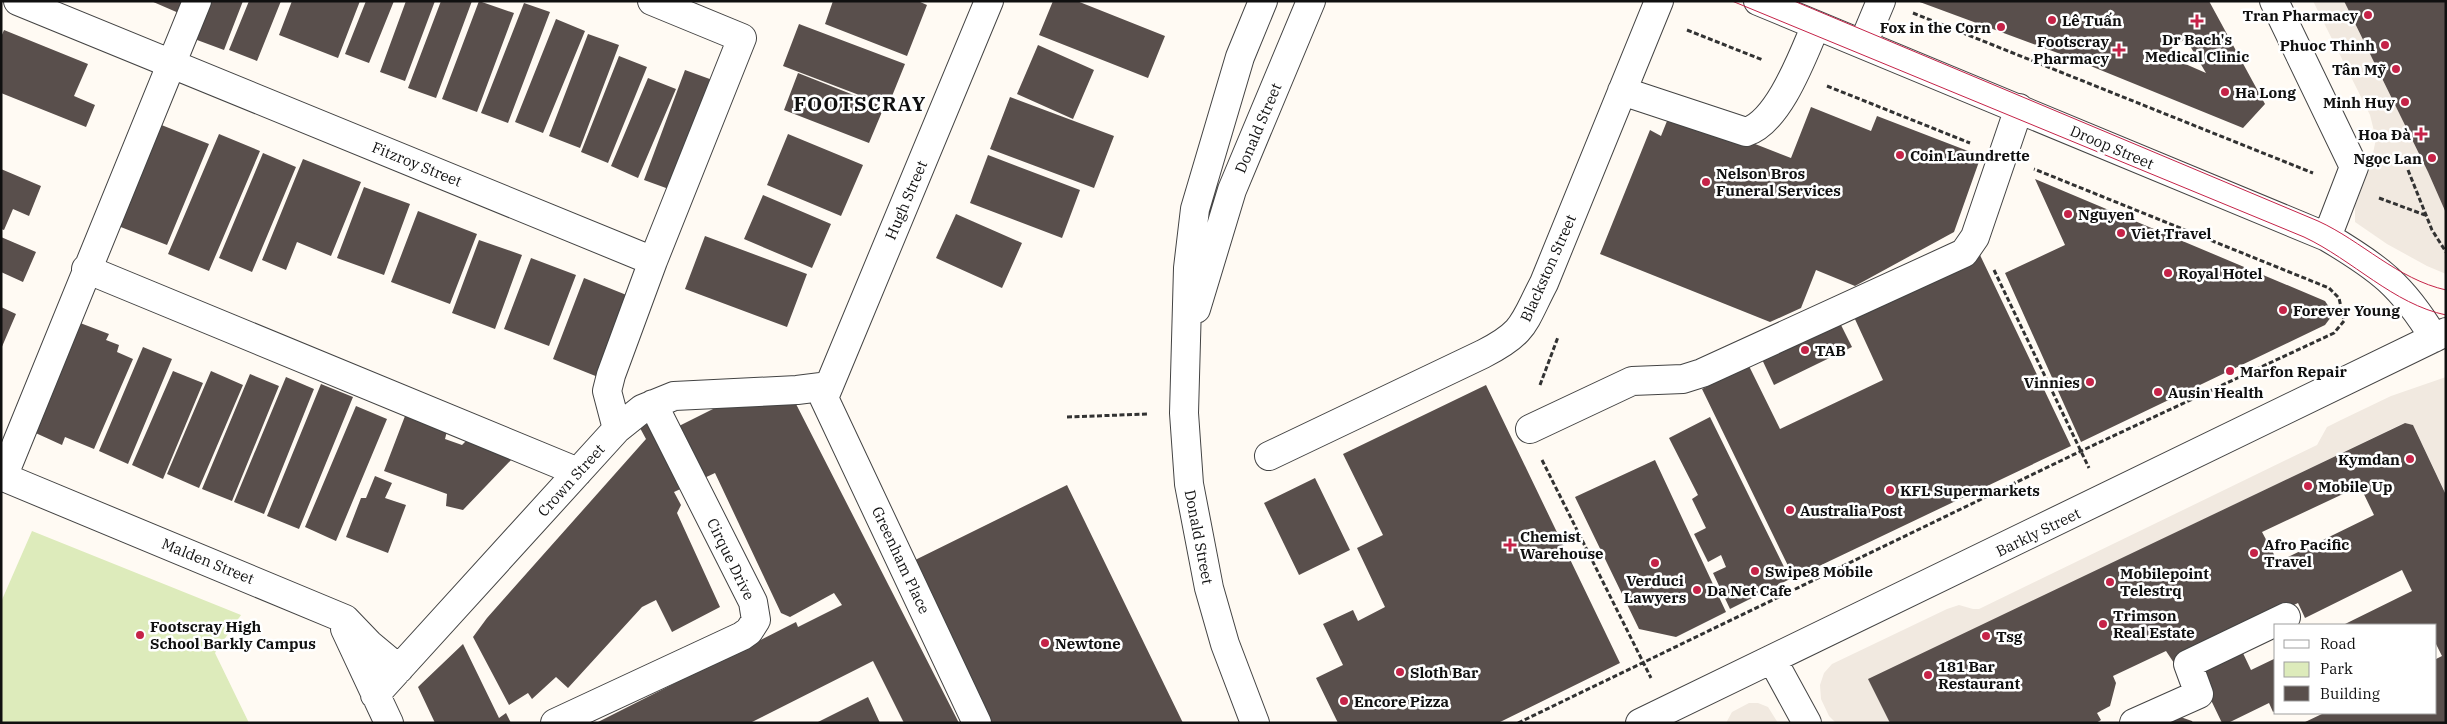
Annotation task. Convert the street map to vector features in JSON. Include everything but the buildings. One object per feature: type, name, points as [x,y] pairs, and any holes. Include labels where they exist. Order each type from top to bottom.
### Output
[{"type":"street","name":"Fitzroy Street","points":[[18,1],[653,261]]},
{"type":"street","points":[[2,476],[197,1]]},
{"type":"street","points":[[617,429],[608,397],[611,375],[653,261],[742,38],[652,1]]},
{"type":"street","name":"Hugh Street","points":[[827,392],[989,1]]},
{"type":"street","name":"Donald Street","points":[[1255,723],[1225,644],[1209,588],[1189,484],[1184,413],[1188,268],[1196,202],[1240,57],[1263,1]]},
{"type":"street","name":"Donald Street","points":[[1186,344],[1232,190],[1311,1]]},
{"type":"street","name":"Blackston Street","points":[[1269,456],[1483,354],[1504,343],[1517,333],[1525,322],[1544,283],[1658,1]]},
{"type":"street","name":"Droop Street","points":[[1758,1],[2327,237],[2357,255],[2394,283],[2440,335]]},
{"type":"street","points":[[1863,44],[1881,1]]},
{"type":"street","points":[[2274,1],[2354,167],[2327,237]]},
{"type":"street","points":[[1622,91],[1746,132],[1755,129],[1766,119],[1784,94],[1816,25]]},
{"type":"street","points":[[1530,429],[1632,381],[1683,379],[1702,373],[1964,252],[1975,237],[2019,108]]},
{"type":"street","points":[[86,269],[578,472]]},
{"type":"street","name":"Barkly Street","points":[[1640,723],[2104,500],[2440,335]]},
{"type":"street","name":"Crown Street","points":[[376,695],[617,429],[633,415],[653,404],[686,394],[797,390],[827,392]]},
{"type":"street","name":"Greenham Place","points":[[827,392],[977,723]]},
{"type":"street","name":"Cirque Drive","points":[[555,723],[742,636],[749,631],[756,620],[753,602],[653,404]]},
{"type":"street","name":"Malden Street","points":[[2,476],[338,615],[349,621],[369,644],[400,668]]},
{"type":"street","points":[[338,615],[389,723]]},
{"type":"street","points":[[2134,723],[2199,694],[2188,664],[2286,616]]},
{"type":"street","points":[[1772,659],[1806,723]]},
{"type":"path","points":[[1908,10],[2320,176]]},
{"type":"path","points":[[1518,723],[2081,451],[2334,332],[2344,321],[2343,308],[2339,298],[2329,288],[1687,30]]},
{"type":"path","points":[[2408,170],[2425,215],[2446,252]]},
{"type":"path","points":[[2370,194],[2425,215]]},
{"type":"path","points":[[1975,237],[1983,248],[2104,500]]},
{"type":"path","points":[[1560,333],[1530,413],[1532,438],[1667,710]]},
{"type":"path","points":[[1067,417],[1184,413]]},
{"type":"green space","name":"Footscray High School Barkly Campus","points":[[32,531],[241,615],[215,653],[249,723],[1,723],[1,602]]},
{"type":"shaded area","points":[[2313,1],[2344,1],[2428,172],[2446,213],[2446,274],[2387,244],[2355,222],[2355,206],[2370,167],[2376,139],[2370,115]]},
{"type":"shaded area","points":[[2446,377],[2446,494],[2413,425],[2404,423],[1869,680],[1890,723],[1836,723],[1829,716],[1821,699],[1820,685],[1824,673],[1832,664],[1947,609],[1959,605],[1979,609],[2317,445],[2327,427],[2341,420],[2391,396]]},
{"type":"shaded area","points":[[1749,703],[1758,703],[1768,707],[1778,723],[1726,723],[1732,712]]},
{"type":"tram line","points":[[1732,1],[2304,237],[2339,257],[2391,292],[2427,309],[2446,315]]},
{"type":"tram line","points":[[1794,1],[2318,221],[2334,229],[2396,269],[2428,285],[2446,290]]},
{"type":"place","name":"Tran Pharmacy","points":[[2368,15]]},
{"type":"place","name":"Lê Tuấn","points":[[2052,20]]},
{"type":"place","name":"Dr Bach's Medical Clinic","points":[[2197,21]]},
{"type":"place","name":"Fox in the Corn","points":[[2001,27]]},
{"type":"place","name":"Phuoc Thinh","points":[[2385,45]]},
{"type":"place","name":"Footscray Pharmacy","points":[[2119,50]]},
{"type":"place","name":"Tân Mỹ","points":[[2396,69]]},
{"type":"place","name":"Ha Long","points":[[2225,92]]},
{"type":"place","name":"Minh Huy","points":[[2405,102]]},
{"type":"place","name":"Hoa Đà","points":[[2421,134]]},
{"type":"place","name":"Coin Laundrette","points":[[1900,155]]},
{"type":"place","name":"Ngọc Lan","points":[[2432,158]]},
{"type":"place","name":"Nelson Bros Funeral Services","points":[[1706,182]]},
{"type":"place","name":"Nguyen","points":[[2068,214]]},
{"type":"place","name":"Viet Travel","points":[[2121,233]]},
{"type":"place","name":"Royal Hotel","points":[[2168,273]]},
{"type":"place","name":"Forever Young","points":[[2283,310]]},
{"type":"place","name":"TAB","points":[[1805,350]]},
{"type":"place","name":"Marfon Repair","points":[[2230,371]]},
{"type":"place","name":"Vinnies","points":[[2090,382]]},
{"type":"place","name":"Ausin Health","points":[[2158,392]]},
{"type":"place","name":"Kymdan","points":[[2410,459]]},
{"type":"place","name":"Mobile Up","points":[[2308,486]]},
{"type":"place","name":"KFL Supermarkets","points":[[1890,490]]},
{"type":"place","name":"Australia Post","points":[[1790,510]]},
{"type":"place","name":"Chemist Warehouse","points":[[1510,545]]},
{"type":"place","name":"Afro Pacific Travel","points":[[2254,553]]},
{"type":"place","name":"Verduci Lawyers","points":[[1655,563]]},
{"type":"place","name":"Swipe8 Mobile","points":[[1755,571]]},
{"type":"place","name":"Mobilepoint Telestrq","points":[[2110,582]]},
{"type":"place","name":"Da Net Cafe","points":[[1697,590]]},
{"type":"place","name":"Trimson Real Estate","points":[[2103,624]]},
{"type":"place","name":"Footscray High School Barkly Campus","points":[[140,635]]},
{"type":"place","name":"Tsg","points":[[1986,636]]},
{"type":"place","name":"Newtone","points":[[1045,643]]},
{"type":"place","name":"Sloth Bar","points":[[1400,672]]},
{"type":"place","name":"181 Bar Restaurant","points":[[1928,675]]},
{"type":"place","name":"Encore Pizza","points":[[1344,701]]},
{"type":"district","name":"FOOTSCRAY","points":[[860,103]]}]
